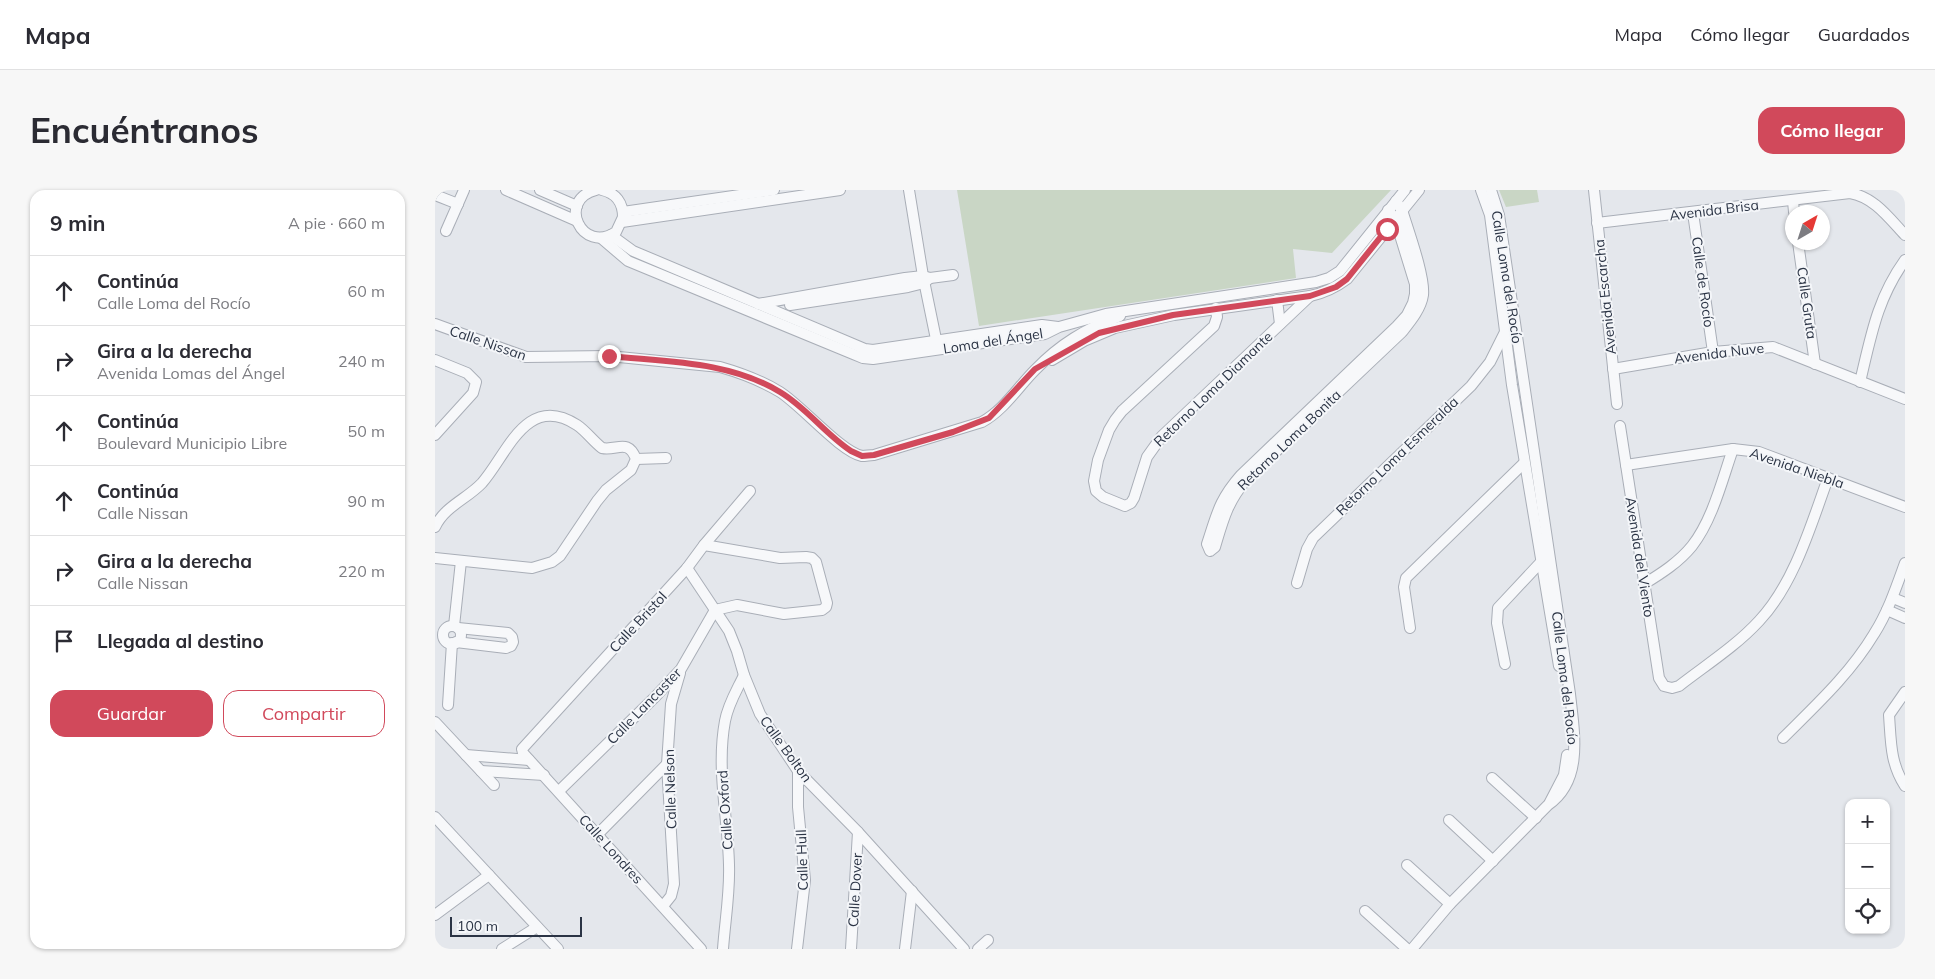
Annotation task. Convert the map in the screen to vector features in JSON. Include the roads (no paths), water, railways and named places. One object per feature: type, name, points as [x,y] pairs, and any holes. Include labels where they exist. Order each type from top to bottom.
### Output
[{"type":"street","points":[[446,231],[464,190]]},
{"type":"street","points":[[506,190],[577,221],[577,206],[584,195],[596,190]]},
{"type":"street","points":[[539,190],[577,206]]},
{"type":"street","points":[[604,190],[617,198],[623,217]]},
{"type":"street","points":[[601,238],[611,235],[623,217],[774,190]]},
{"type":"street","points":[[623,217],[840,190]]},
{"type":"street","points":[[909,190],[937,345]]},
{"type":"street","points":[[1035,369],[1099,333],[1143,321],[1216,308],[1310,296],[1336,287],[1347,279],[1391,215],[1396,201],[1405,190]]},
{"type":"street","points":[[1035,369],[1077,334],[1139,309],[1316,282],[1329,278],[1339,270],[1391,215],[1402,210],[1419,190]]},
{"type":"street","name":"Calle Loma del Rocío","points":[[1412,949],[1450,904],[1548,805],[1563,793],[1571,776],[1574,754],[1570,694],[1524,463],[1490,215],[1481,190]]},
{"type":"street","name":"Calle Loma del Rocío","points":[[1491,190],[1499,215],[1545,561]]},
{"type":"street","name":"Avenida Escarcha","points":[[1593,190],[1617,404]]},
{"type":"street","name":"Avenida Brisa","points":[[1597,223],[1850,193],[1859,194],[1877,206],[1905,235]]},
{"type":"street","points":[[435,195],[458,204]]},
{"type":"street","name":"Retorno Loma Bonita","points":[[1391,215],[1415,284],[1413,303],[1407,315],[1368,355],[1241,475],[1220,504],[1207,544],[1210,551],[1215,547],[1227,507],[1233,495],[1246,480],[1373,360],[1412,320],[1423,296],[1422,282],[1402,210],[1396,201]]},
{"type":"street","points":[[1793,201],[1793,205]]},
{"type":"street","name":"Calle de Rocío","points":[[1693,212],[1713,352]]},
{"type":"street","name":"Loma del Ángel","points":[[577,221],[586,233],[601,238],[628,261],[755,314],[797,325],[856,346],[873,350],[937,345],[1042,325],[1059,327],[1106,314],[1139,309]]},
{"type":"street","name":"Loma del Ángel","points":[[611,235],[633,251],[763,305],[797,325]]},
{"type":"street","name":"Calle Gruta","points":[[1799,250],[1815,364]]},
{"type":"street","points":[[1860,382],[1877,312],[1886,290],[1905,260]]},
{"type":"street","points":[[745,309],[953,275]]},
{"type":"street","points":[[755,314],[763,305],[802,303],[926,279]]},
{"type":"street","name":"Retorno Loma Diamante","points":[[1216,308],[1217,316],[1214,326],[1115,420],[1098,460],[1094,481],[1096,490],[1103,497],[1125,506],[1131,503],[1147,456],[1153,446],[1310,296]]},
{"type":"street","name":"Retorno Loma Diamante","points":[[1277,300],[1280,324]]},
{"type":"street","points":[[797,325],[802,303]]},
{"type":"street","points":[[1139,309],[1143,321]]},
{"type":"street","name":"Calle Nissan","points":[[435,324],[526,358],[609,356],[720,367],[757,380],[780,392],[793,401],[843,446],[862,456],[874,455],[935,437],[989,418],[1035,369]]},
{"type":"street","name":"Retorno Loma Esmeralda","points":[[1297,583],[1307,549],[1313,538],[1471,386],[1490,362],[1505,332]]},
{"type":"street","name":"Avenida Nuve","points":[[1613,369],[1713,352],[1773,347],[1905,399]]},
{"type":"street","points":[[435,360],[467,373],[477,382],[473,392],[435,435]]},
{"type":"street","points":[[435,527],[441,516],[488,477],[519,431],[528,423],[539,418],[551,416],[565,419],[577,424],[602,448],[623,446],[633,452],[635,459],[631,470],[606,490],[559,556],[551,562],[532,568],[435,558]]},
{"type":"street","name":"Avenida del Viento","points":[[1620,426],[1659,678],[1664,686],[1672,688],[1679,686],[1738,642],[1760,621],[1777,598],[1800,553],[1828,478]]},
{"type":"street","points":[[1644,584],[1667,570],[1693,544],[1711,510],[1733,449]]},
{"type":"street","name":"Avenida Niebla","points":[[1626,464],[1733,449],[1759,452],[1905,507]]},
{"type":"street","points":[[635,459],[666,458]]},
{"type":"street","points":[[1410,628],[1404,587],[1405,578],[1524,463]]},
{"type":"street","name":"Calle Bristol","points":[[522,750],[687,568],[750,491]]},
{"type":"street","points":[[717,531],[728,549]]},
{"type":"street","points":[[704,545],[780,558],[812,558],[816,562],[827,603],[826,607],[821,610],[784,614],[737,605],[715,610]]},
{"type":"street","points":[[453,627],[461,561]]},
{"type":"street","points":[[1505,664],[1496,616],[1498,608],[1545,561]]},
{"type":"street","points":[[1783,738],[1821,701],[1861,654],[1893,598],[1905,563]]},
{"type":"street","name":"Calle Bolton","points":[[687,568],[729,631],[759,714],[798,770],[858,832],[964,949]]},
{"type":"street","points":[[1893,598],[1905,603]]},
{"type":"street","name":"Calle Lancaster","points":[[559,791],[681,669],[715,610]]},
{"type":"street","points":[[1887,610],[1905,618]]},
{"type":"street","points":[[435,625],[508,634],[513,640],[511,646],[506,648],[435,640]]},
{"type":"street","points":[[451,642],[461,635],[453,627]]},
{"type":"street","points":[[451,642],[443,635],[444,631],[453,627]]},
{"type":"street","points":[[448,705],[451,642]]},
{"type":"street","name":"Calle Nelson","points":[[663,906],[671,896],[674,884],[667,764],[671,704],[681,669]]},
{"type":"street","name":"Calle Oxford","points":[[723,949],[729,865],[721,783],[722,745],[725,720],[731,701],[744,675]]},
{"type":"street","points":[[1905,692],[1889,715],[1893,758],[1897,773],[1905,786]]},
{"type":"street","points":[[656,696],[671,704]]},
{"type":"street","points":[[435,722],[494,785]]},
{"type":"street","name":"Calle Londres","points":[[522,750],[543,776],[559,791],[701,949]]},
{"type":"street","points":[[466,755],[529,760]]},
{"type":"street","points":[[597,835],[667,764]]},
{"type":"street","name":"Calle Hull","points":[[797,949],[805,880],[798,807],[798,770]]},
{"type":"street","points":[[481,771],[543,776]]},
{"type":"street","points":[[1492,778],[1536,818]]},
{"type":"street","points":[[1449,820],[1493,861]]},
{"type":"street","points":[[437,821],[558,949]]},
{"type":"street","name":"Calle Dover","points":[[851,949],[858,832]]},
{"type":"street","points":[[1407,865],[1450,904]]},
{"type":"street","points":[[435,915],[489,875]]},
{"type":"street","points":[[905,949],[912,891]]},
{"type":"street","points":[[1365,911],[1407,949]]},
{"type":"street","points":[[502,949],[537,926]]},
{"type":"street","points":[[978,949],[988,940]]}]
